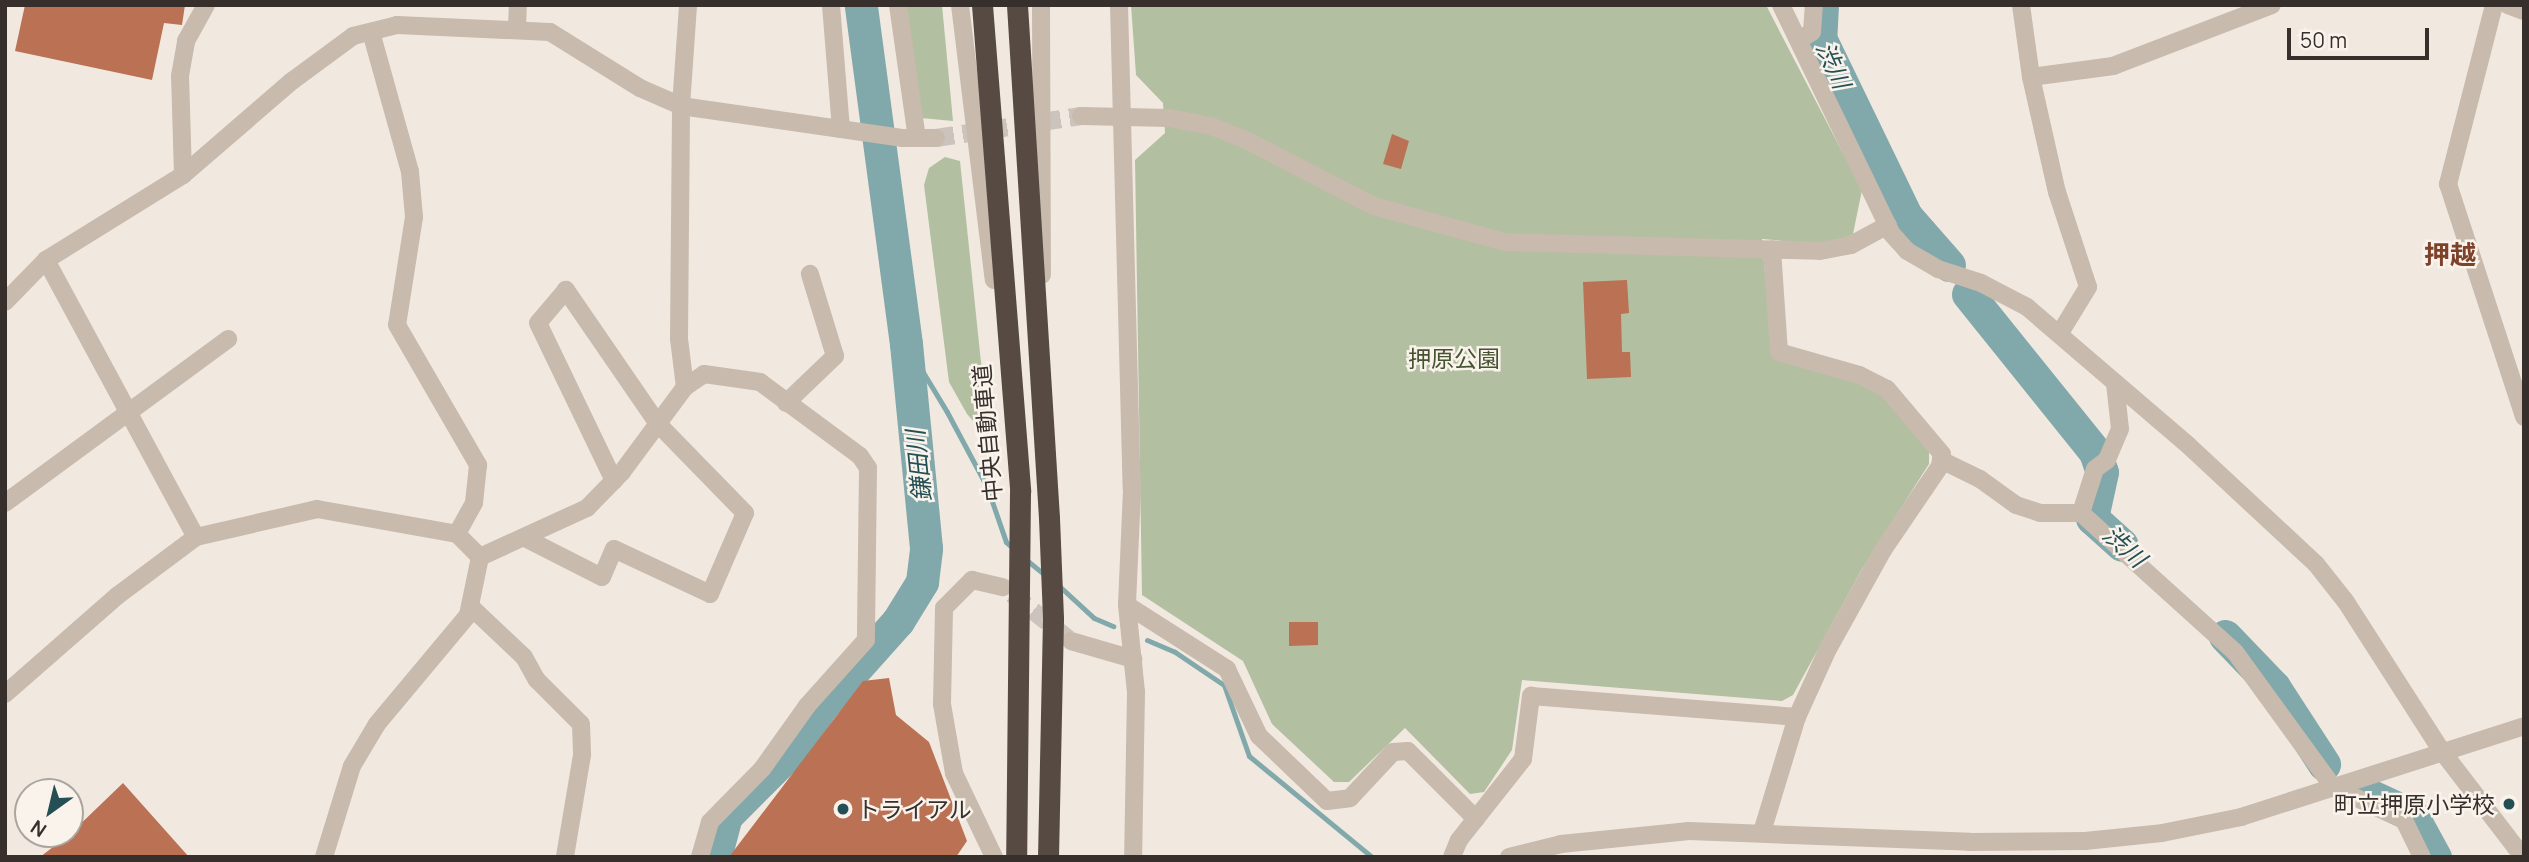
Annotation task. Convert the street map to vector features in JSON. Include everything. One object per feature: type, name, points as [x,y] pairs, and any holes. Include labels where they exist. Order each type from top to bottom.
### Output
[{"type":"highway","name":"中央自動車道","points":[[982,5],[1009,398],[1018,475],[1012,589],[1016,857]]},
{"type":"highway","points":[[1017,5],[1048,495],[1053,619],[1048,857]]},
{"type":"street","points":[[183,175],[180,76],[186,41],[206,5]]},
{"type":"street","points":[[517,29],[518,5]]},
{"type":"street","points":[[685,387],[679,339],[681,106],[688,5]]},
{"type":"street","points":[[831,5],[846,130]]},
{"type":"street","points":[[898,5],[909,138]]},
{"type":"street","points":[[960,5],[1009,398]]},
{"type":"street","points":[[1040,395],[1045,161],[1041,5]]},
{"type":"street","points":[[1119,5],[1132,490],[1127,605],[1133,659],[1133,857]]},
{"type":"street","points":[[1781,5],[1888,225],[1907,251],[2027,307],[2316,564],[2346,602],[2441,750],[2523,857]]},
{"type":"street","points":[[1799,40],[1812,32],[1814,5]]},
{"type":"street","points":[[2021,5],[2031,77],[2057,192],[2088,287],[2060,334]]},
{"type":"street","points":[[2031,77],[2113,66],[2272,5]]},
{"type":"street","points":[[2494,5],[2448,184],[2524,417]]},
{"type":"street","points":[[2508,5],[2524,11]]},
{"type":"street","points":[[5,302],[46,260],[183,175],[292,81],[352,36],[397,25],[550,32],[640,88],[681,106],[909,138],[936,138]]},
{"type":"street","points":[[371,32],[410,172],[414,216],[397,325],[478,465],[474,503],[457,534]]},
{"type":"street","points":[[1081,116],[1168,118],[1211,126],[1374,206],[1505,242],[1820,251],[1851,245],[1888,225]]},
{"type":"street","points":[[1762,832],[1797,717],[1827,651],[1941,460],[1942,454],[1887,389],[1859,375],[1779,352],[1772,249]]},
{"type":"street","points":[[46,260],[196,537]]},
{"type":"street","points":[[786,403],[835,356],[810,274]]},
{"type":"street","points":[[525,538],[602,577],[614,549],[710,594],[745,513],[658,424],[566,290],[538,323],[614,481]]},
{"type":"street","points":[[5,503],[228,339]]},
{"type":"street","points":[[480,557],[587,508],[614,481],[685,387],[704,374],[760,382],[860,456],[868,468],[866,640],[807,706],[762,769],[710,822],[700,857]]},
{"type":"street","points":[[2081,513],[2120,429],[2115,383]]},
{"type":"street","points":[[1941,460],[1980,479],[2016,505],[2040,513],[2081,513],[2235,652],[2333,787],[2404,820],[2422,857]]},
{"type":"street","points":[[5,694],[117,596],[196,537],[317,509],[457,534],[480,557]]},
{"type":"street","points":[[324,857],[352,766],[377,724],[468,615],[480,557]]},
{"type":"street","points":[[994,857],[954,773],[942,704],[944,608],[972,580],[1012,589]]},
{"type":"street","points":[[1127,605],[1227,669],[1259,736],[1328,801],[1350,798],[1393,752],[1408,751],[1476,819]]},
{"type":"street","points":[[470,606],[524,657],[537,680],[581,724],[582,755],[565,857]]},
{"type":"street","points":[[1071,641],[1108,655],[1133,659]]},
{"type":"street","points":[[1452,857],[1476,819],[1522,759],[1531,696],[1797,717]]},
{"type":"street","points":[[1512,856],[1561,844],[1689,831],[1969,842],[2085,841],[2162,833],[2241,817],[2441,750],[2524,726]]},
{"type":"green space","points":[[905,5],[942,5],[953,121],[921,118]]},
{"type":"green space","name":"押原公園","points":[[1131,5],[1766,5],[1862,190],[1853,234],[1830,245],[1762,239],[1772,355],[1865,383],[1887,394],[1929,450],[1929,464],[1862,569],[1793,695],[1782,701],[1522,680],[1512,750],[1484,792],[1470,794],[1405,728],[1349,782],[1334,782],[1272,724],[1243,661],[1142,595],[1135,160],[1165,133],[1163,103],[1136,75]]},
{"type":"green space","points":[[945,157],[960,161],[989,439],[967,414],[949,382],[924,185],[929,168]]},
{"type":"building","points":[[25,5],[185,5],[182,25],[164,23],[152,80],[15,51]]},
{"type":"building","points":[[1392,134],[1409,141],[1401,169],[1383,164]]},
{"type":"building","points":[[1627,280],[1629,313],[1621,314],[1622,352],[1630,352],[1631,377],[1587,379],[1583,282]]},
{"type":"building","points":[[1289,622],[1318,622],[1318,645],[1289,646]]},
{"type":"building","points":[[889,678],[896,715],[929,742],[967,841],[956,857],[729,857],[863,681]]},
{"type":"building","points":[[123,783],[189,857],[40,857],[52,848],[84,848],[84,821]]},
{"type":"waterway","name":"鎌田川","points":[[715,857],[726,816],[788,754],[822,706],[898,621],[922,582],[926,548],[906,344],[861,5]]},
{"type":"waterway","name":"渋川","points":[[1822,5],[1820,38],[1906,216],[1949,265]]},
{"type":"waterway","name":"渋川","points":[[1968,294],[2095,452],[2102,472],[2092,518],[2122,545]]},
{"type":"waterway","points":[[906,344],[947,412],[987,487],[1006,542],[1014,549]]},
{"type":"waterway","points":[[1024,558],[1044,574]]},
{"type":"waterway","points":[[1057,584],[1094,618],[1113,626]]},
{"type":"waterway","name":"渋川","points":[[2225,636],[2274,687],[2324,764]]},
{"type":"waterway","points":[[1147,640],[1175,652],[1224,685],[1249,756],[1372,857]]},
{"type":"waterway","name":"渋川","points":[[2369,795],[2412,815],[2435,857]]},
{"type":"tunnel","points":[[936,138],[1081,116]]},
{"type":"tunnel","points":[[1012,594],[1071,641]]},
{"type":"place","name":"町立押原小学校","points":[[2509,804]]},
{"type":"place","name":"トライアル","points":[[843,809]]},
{"type":"district","name":"押越","points":[[2450,255]]}]
